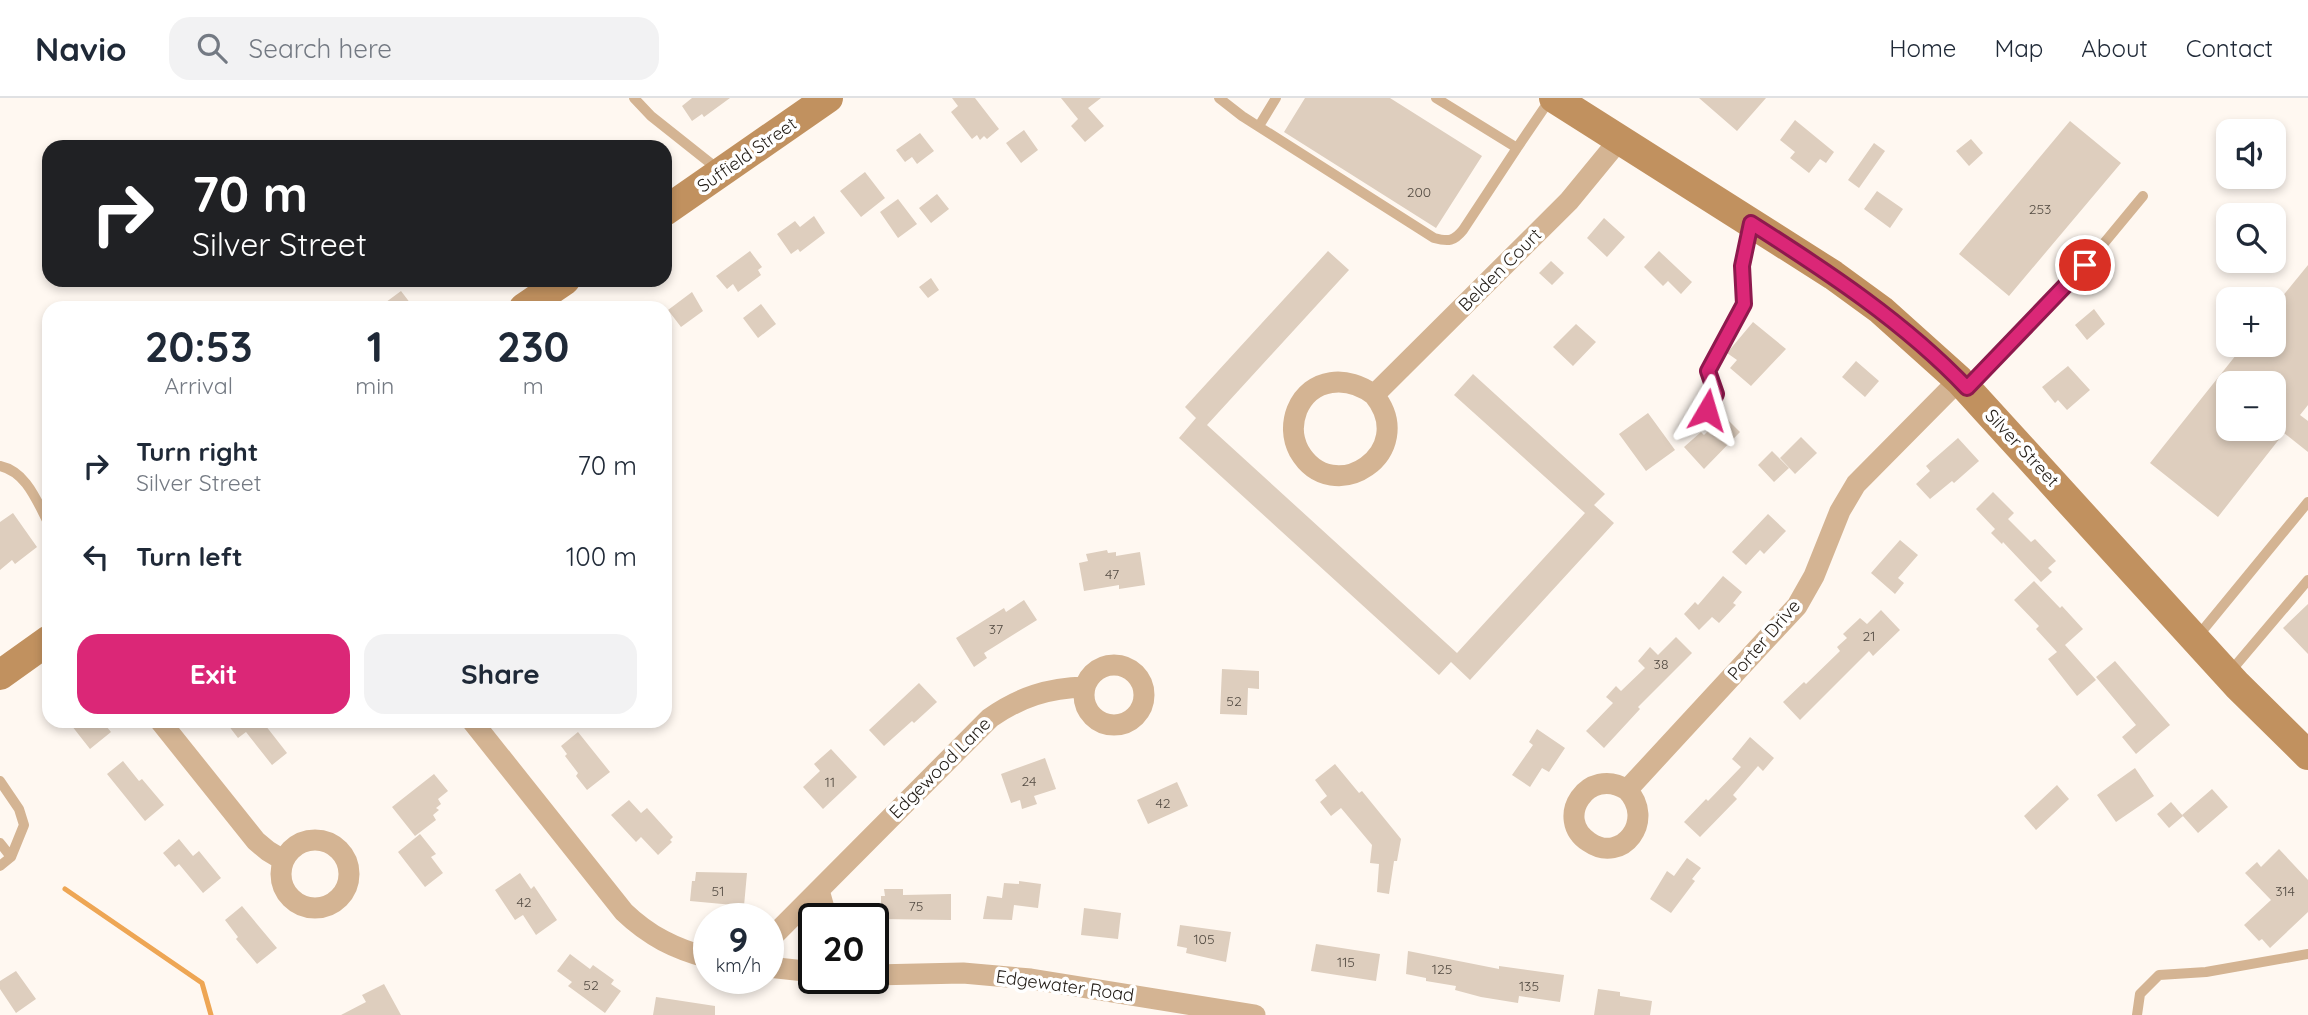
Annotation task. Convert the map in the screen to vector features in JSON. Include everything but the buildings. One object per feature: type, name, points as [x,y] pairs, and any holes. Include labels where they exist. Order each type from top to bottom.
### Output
[{"type":"street","name":"Suffield Street","points":[[672,206],[828,98]]},
{"type":"street","name":"Silver Street","points":[[1553,98],[1833,275],[1881,310],[1963,384],[2228,674],[2308,755]]},
{"type":"street","name":"Belden Court","points":[[1374,395],[1569,201],[1620,139]]},
{"type":"street","points":[[534,301],[555,287]]},
{"type":"street","points":[[1348,382],[1357,384],[1374,395],[1387,421],[1386,441],[1377,459],[1361,471],[1342,475],[1322,472],[1306,460],[1296,443],[1294,424],[1299,406],[1311,391],[1329,383],[1348,382]]},
{"type":"street","name":"Porter Drive","points":[[1627,790],[1797,606],[1814,576],[1840,511],[1856,484],[1963,384]]},
{"type":"street","points":[[0,675],[42,645]]},
{"type":"street","name":"Edgewood Lane","points":[[784,925],[990,718],[1022,698],[1044,691],[1085,687]]},
{"type":"street","points":[[166,728],[256,841],[284,860]]},
{"type":"street","points":[[478,728],[624,912],[651,936],[693,954]]},
{"type":"street","points":[[818,890],[822,903]]},
{"type":"street","name":"Edgewater Road","points":[[889,975],[963,973],[1031,979],[1255,1015]]},
{"type":"lane","points":[[634,98],[651,116],[722,172]]},
{"type":"lane","points":[[1219,98],[1434,238],[1447,242],[1456,239],[1463,230],[1553,98]]},
{"type":"lane","points":[[1259,126],[1276,98]]},
{"type":"lane","points":[[1436,98],[1517,148]]},
{"type":"lane","points":[[1963,384],[2071,283],[2143,196]]},
{"type":"lane","points":[[1697,426],[1716,394],[1708,371],[1744,304],[1742,266],[1751,223]]},
{"type":"lane","points":[[0,466],[15,471],[26,483],[42,512]]},
{"type":"lane","points":[[2196,639],[2308,502]]},
{"type":"lane","points":[[2228,674],[2308,580]]},
{"type":"lane","points":[[0,781],[19,809],[24,825],[11,857],[0,866]]},
{"type":"lane","points":[[0,843],[11,857]]},
{"type":"lane","points":[[2137,1015],[2140,994],[2159,975],[2206,972],[2308,954]]},
{"type":"waterway","points":[[65,889],[202,983],[211,1015]]},
{"type":"route","points":[[1707,410],[1716,394],[1708,371],[1744,304],[1742,266],[1751,223],[1833,275],[1881,310],[1967,388],[2071,283],[2085,265]]}]
